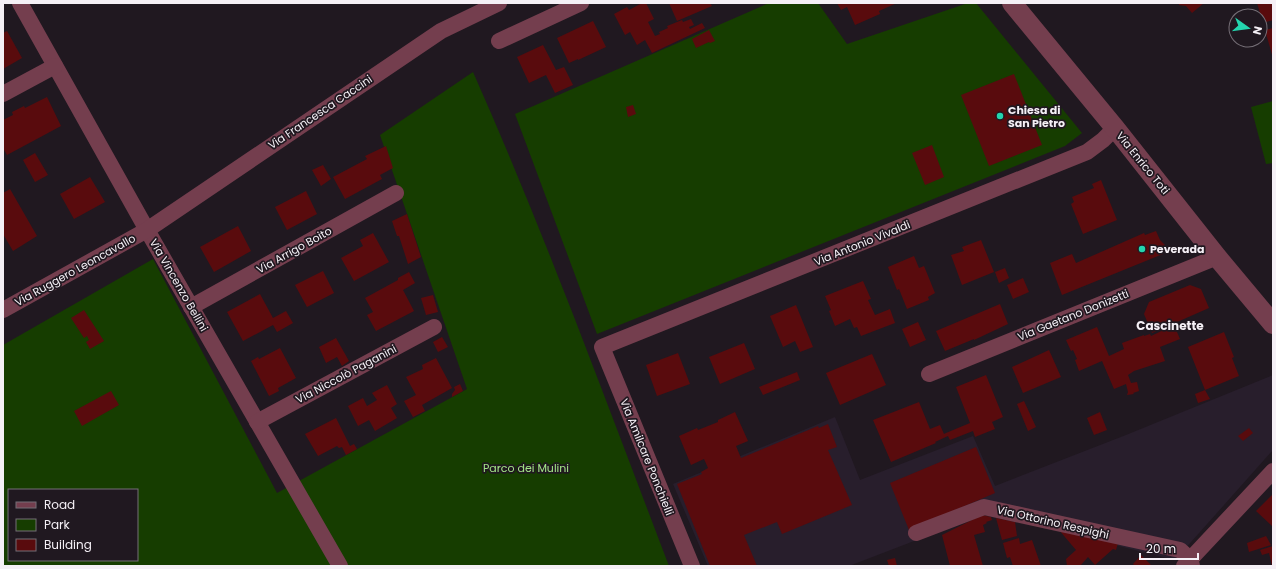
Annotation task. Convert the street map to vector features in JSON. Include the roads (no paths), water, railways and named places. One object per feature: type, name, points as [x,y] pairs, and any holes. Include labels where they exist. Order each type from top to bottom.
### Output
[{"type":"street","name":"Via Vincenzo Bellini","points":[[20,3],[147,230],[340,566]]},
{"type":"street","name":"Via Francesca Caccini","points":[[147,230],[441,30],[499,3]]},
{"type":"street","points":[[499,41],[581,3]]},
{"type":"street","name":"Via Enrico Toti","points":[[1012,3],[1273,324]]},
{"type":"street","points":[[3,94],[55,66]]},
{"type":"street","name":"Via Antonio Vivaldi","points":[[602,347],[1088,152],[1104,140],[1115,128]]},
{"type":"street","name":"Via Arrigo Boito","points":[[191,306],[396,193]]},
{"type":"street","name":"Via Ruggero Leoncavallo","points":[[3,310],[147,230]]},
{"type":"street","name":"Via Gaetano Donizetti","points":[[928,374],[1217,257]]},
{"type":"street","name":"Via Niccolò Paganini","points":[[257,422],[434,327]]},
{"type":"street","name":"Via Amilcare Ponchielli","points":[[602,347],[692,566]]},
{"type":"street","points":[[1188,564],[1273,471]]},
{"type":"street","name":"Via Ottorino Respighi","points":[[916,533],[984,507],[1180,550],[1188,564]]},
{"type":"place","name":"Chiesa di San Pietro","points":[[1000,116]]},
{"type":"place","name":"Peverada","points":[[1142,249]]},
{"type":"district","name":"Cascinette","points":[[1170,325]]},
{"type":"park label","name":"Parco dei Mulini","points":[[526,468]]}]
